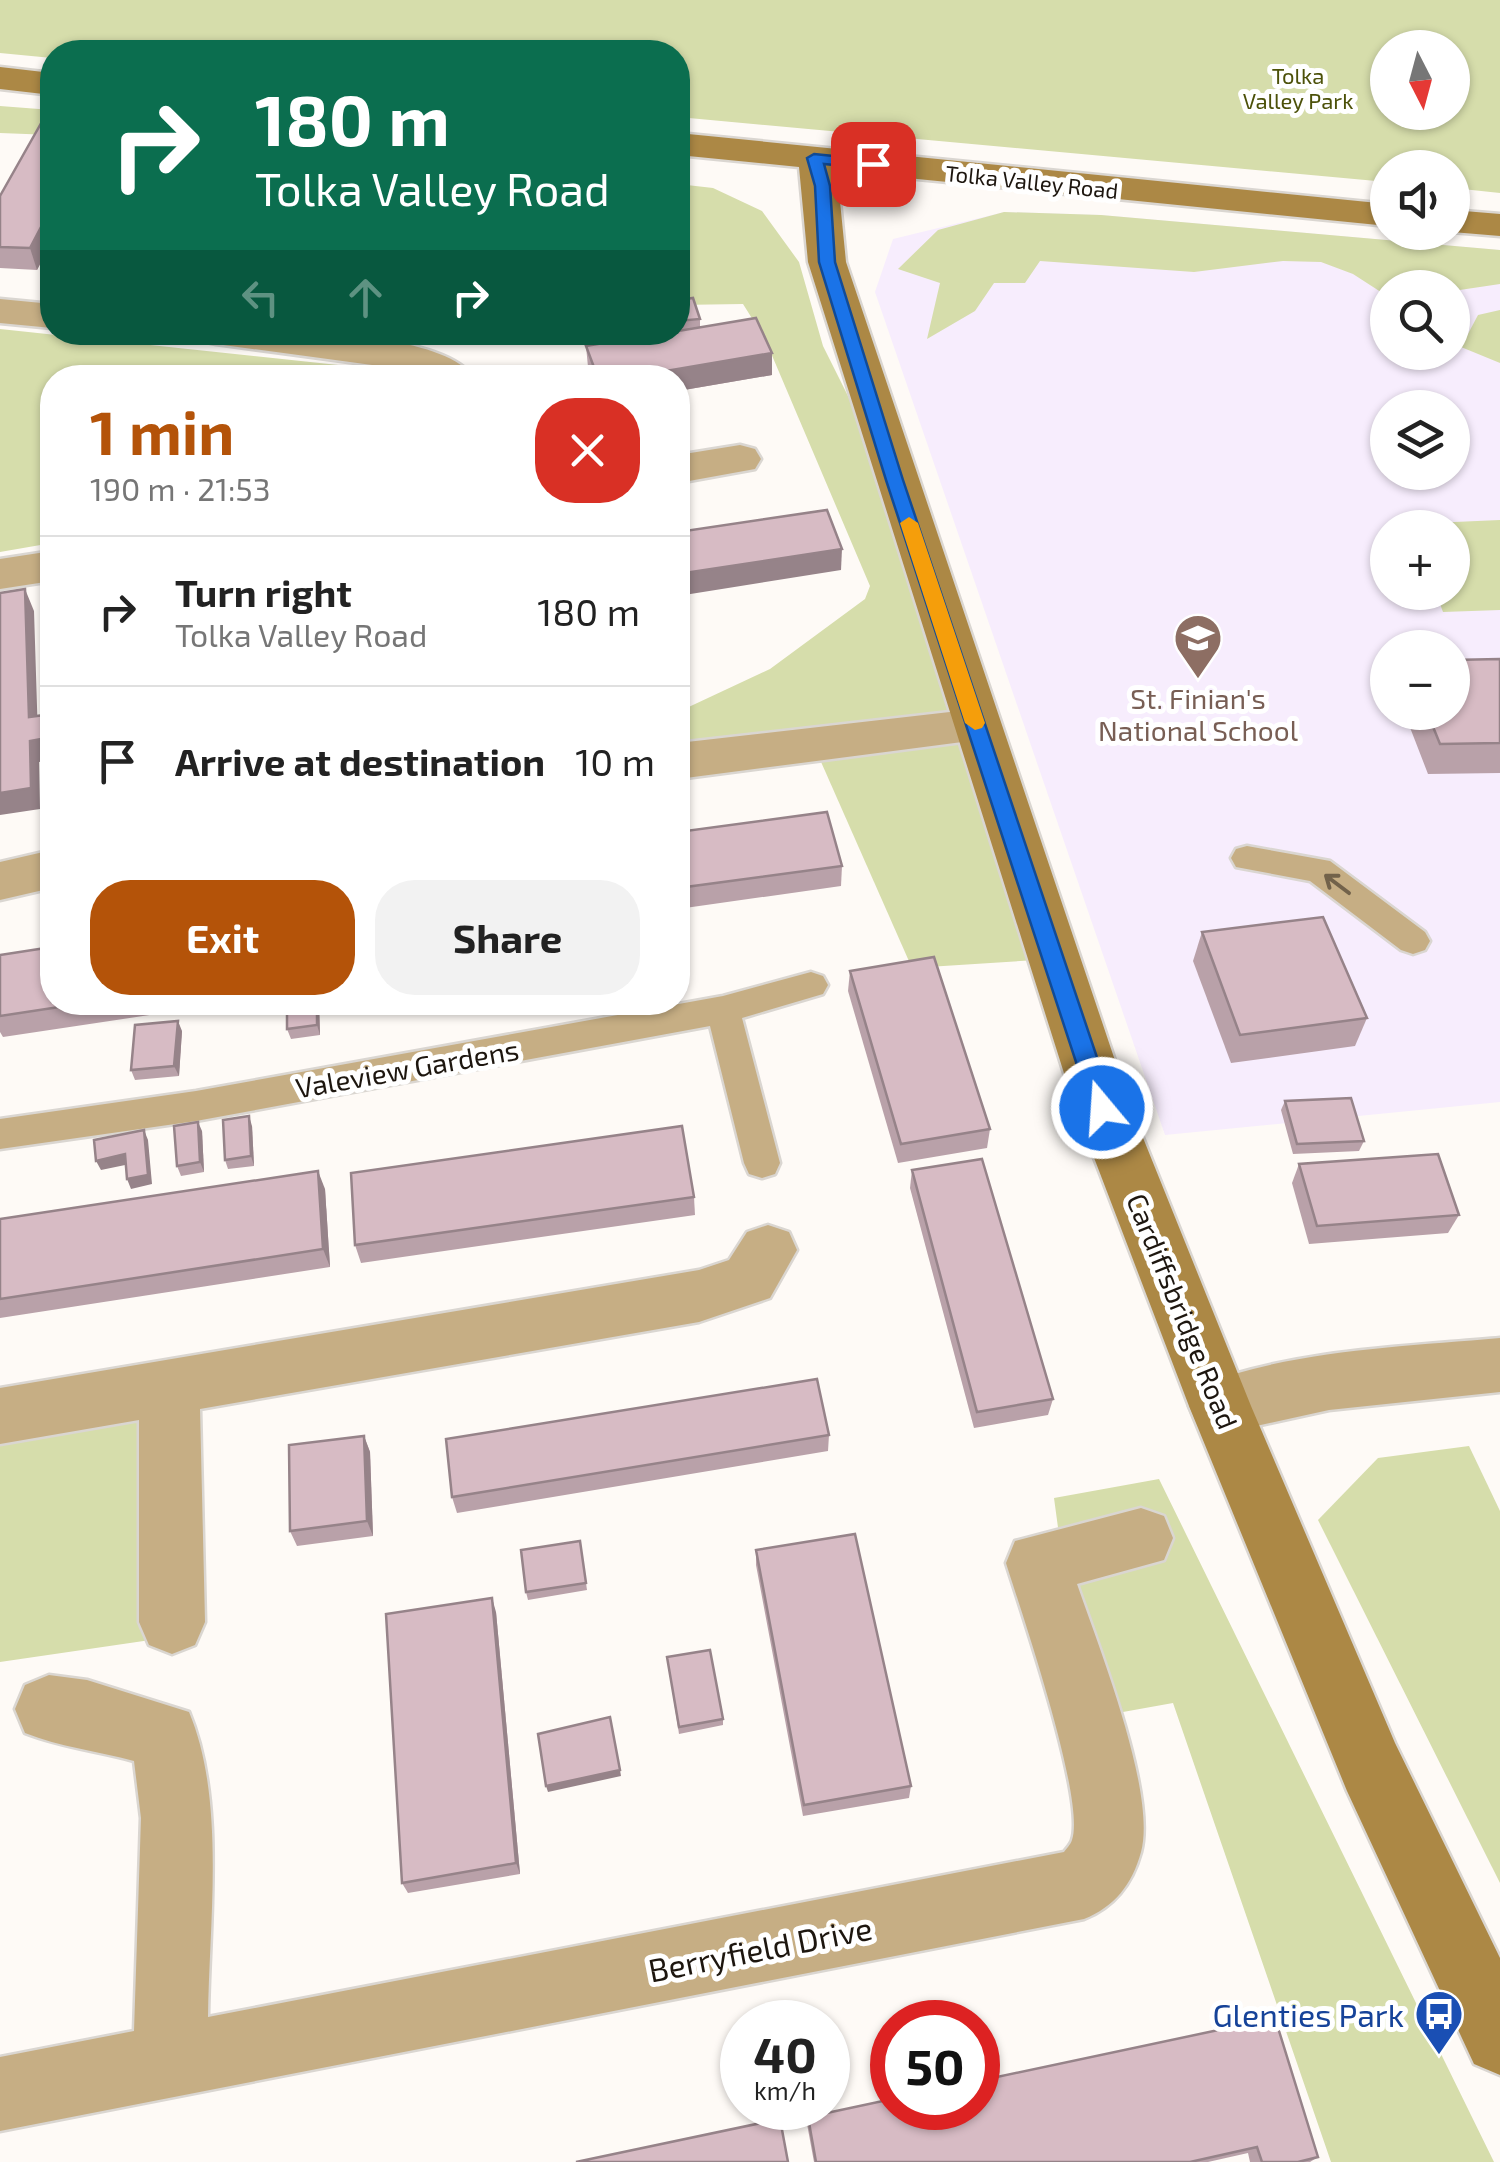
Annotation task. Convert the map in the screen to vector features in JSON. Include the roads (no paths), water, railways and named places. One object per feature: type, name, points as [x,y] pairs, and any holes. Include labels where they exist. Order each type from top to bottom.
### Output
[{"type":"main road","points":[[0,78],[40,83]]},
{"type":"main road","name":"Tolka Valley Road","points":[[690,145],[1370,213]]},
{"type":"main road","name":"Cardiffsbridge Road","points":[[814,158],[822,186],[827,262],[1102,1108],[1220,1406],[1371,1767],[1500,2038]]},
{"type":"main road","points":[[1470,222],[1500,225]]},
{"type":"street","points":[[0,311],[40,315]]},
{"type":"street","points":[[336,345],[418,359],[429,365]]},
{"type":"street","points":[[690,467],[740,458]]},
{"type":"street","points":[[0,574],[40,568]]},
{"type":"street","points":[[690,760],[976,726]]},
{"type":"street","points":[[0,881],[40,872]]},
{"type":"street","points":[[0,1416],[699,1296],[749,1280],[768,1250]]},
{"type":"street","points":[[1220,1406],[1328,1382],[1500,1364]]},
{"type":"street","points":[[168,1387],[172,1622]]},
{"type":"street","name":"Berryfield Drive","points":[[0,2094],[1084,1884],[1106,1851],[1109,1819],[1087,1720],[1038,1563],[1140,1538]]},
{"type":"street","points":[[49,1709],[87,1714],[165,1736],[176,1818],[170,2059]]},
{"type":"lane","points":[[1247,858],[1318,870],[1414,941]]},
{"type":"lane","name":"Valeview Gardens","points":[[0,1134],[196,1106],[723,1010],[811,985]]},
{"type":"lane","points":[[723,1010],[762,1163]]},
{"type":"place","name":"St. Finian's National School","points":[[1198,680]]},
{"type":"place","name":"Glenties Park","points":[[1439,2056]]},
{"type":"park label","name":"Tolka Valley Park","points":[[1298,88]]}]
